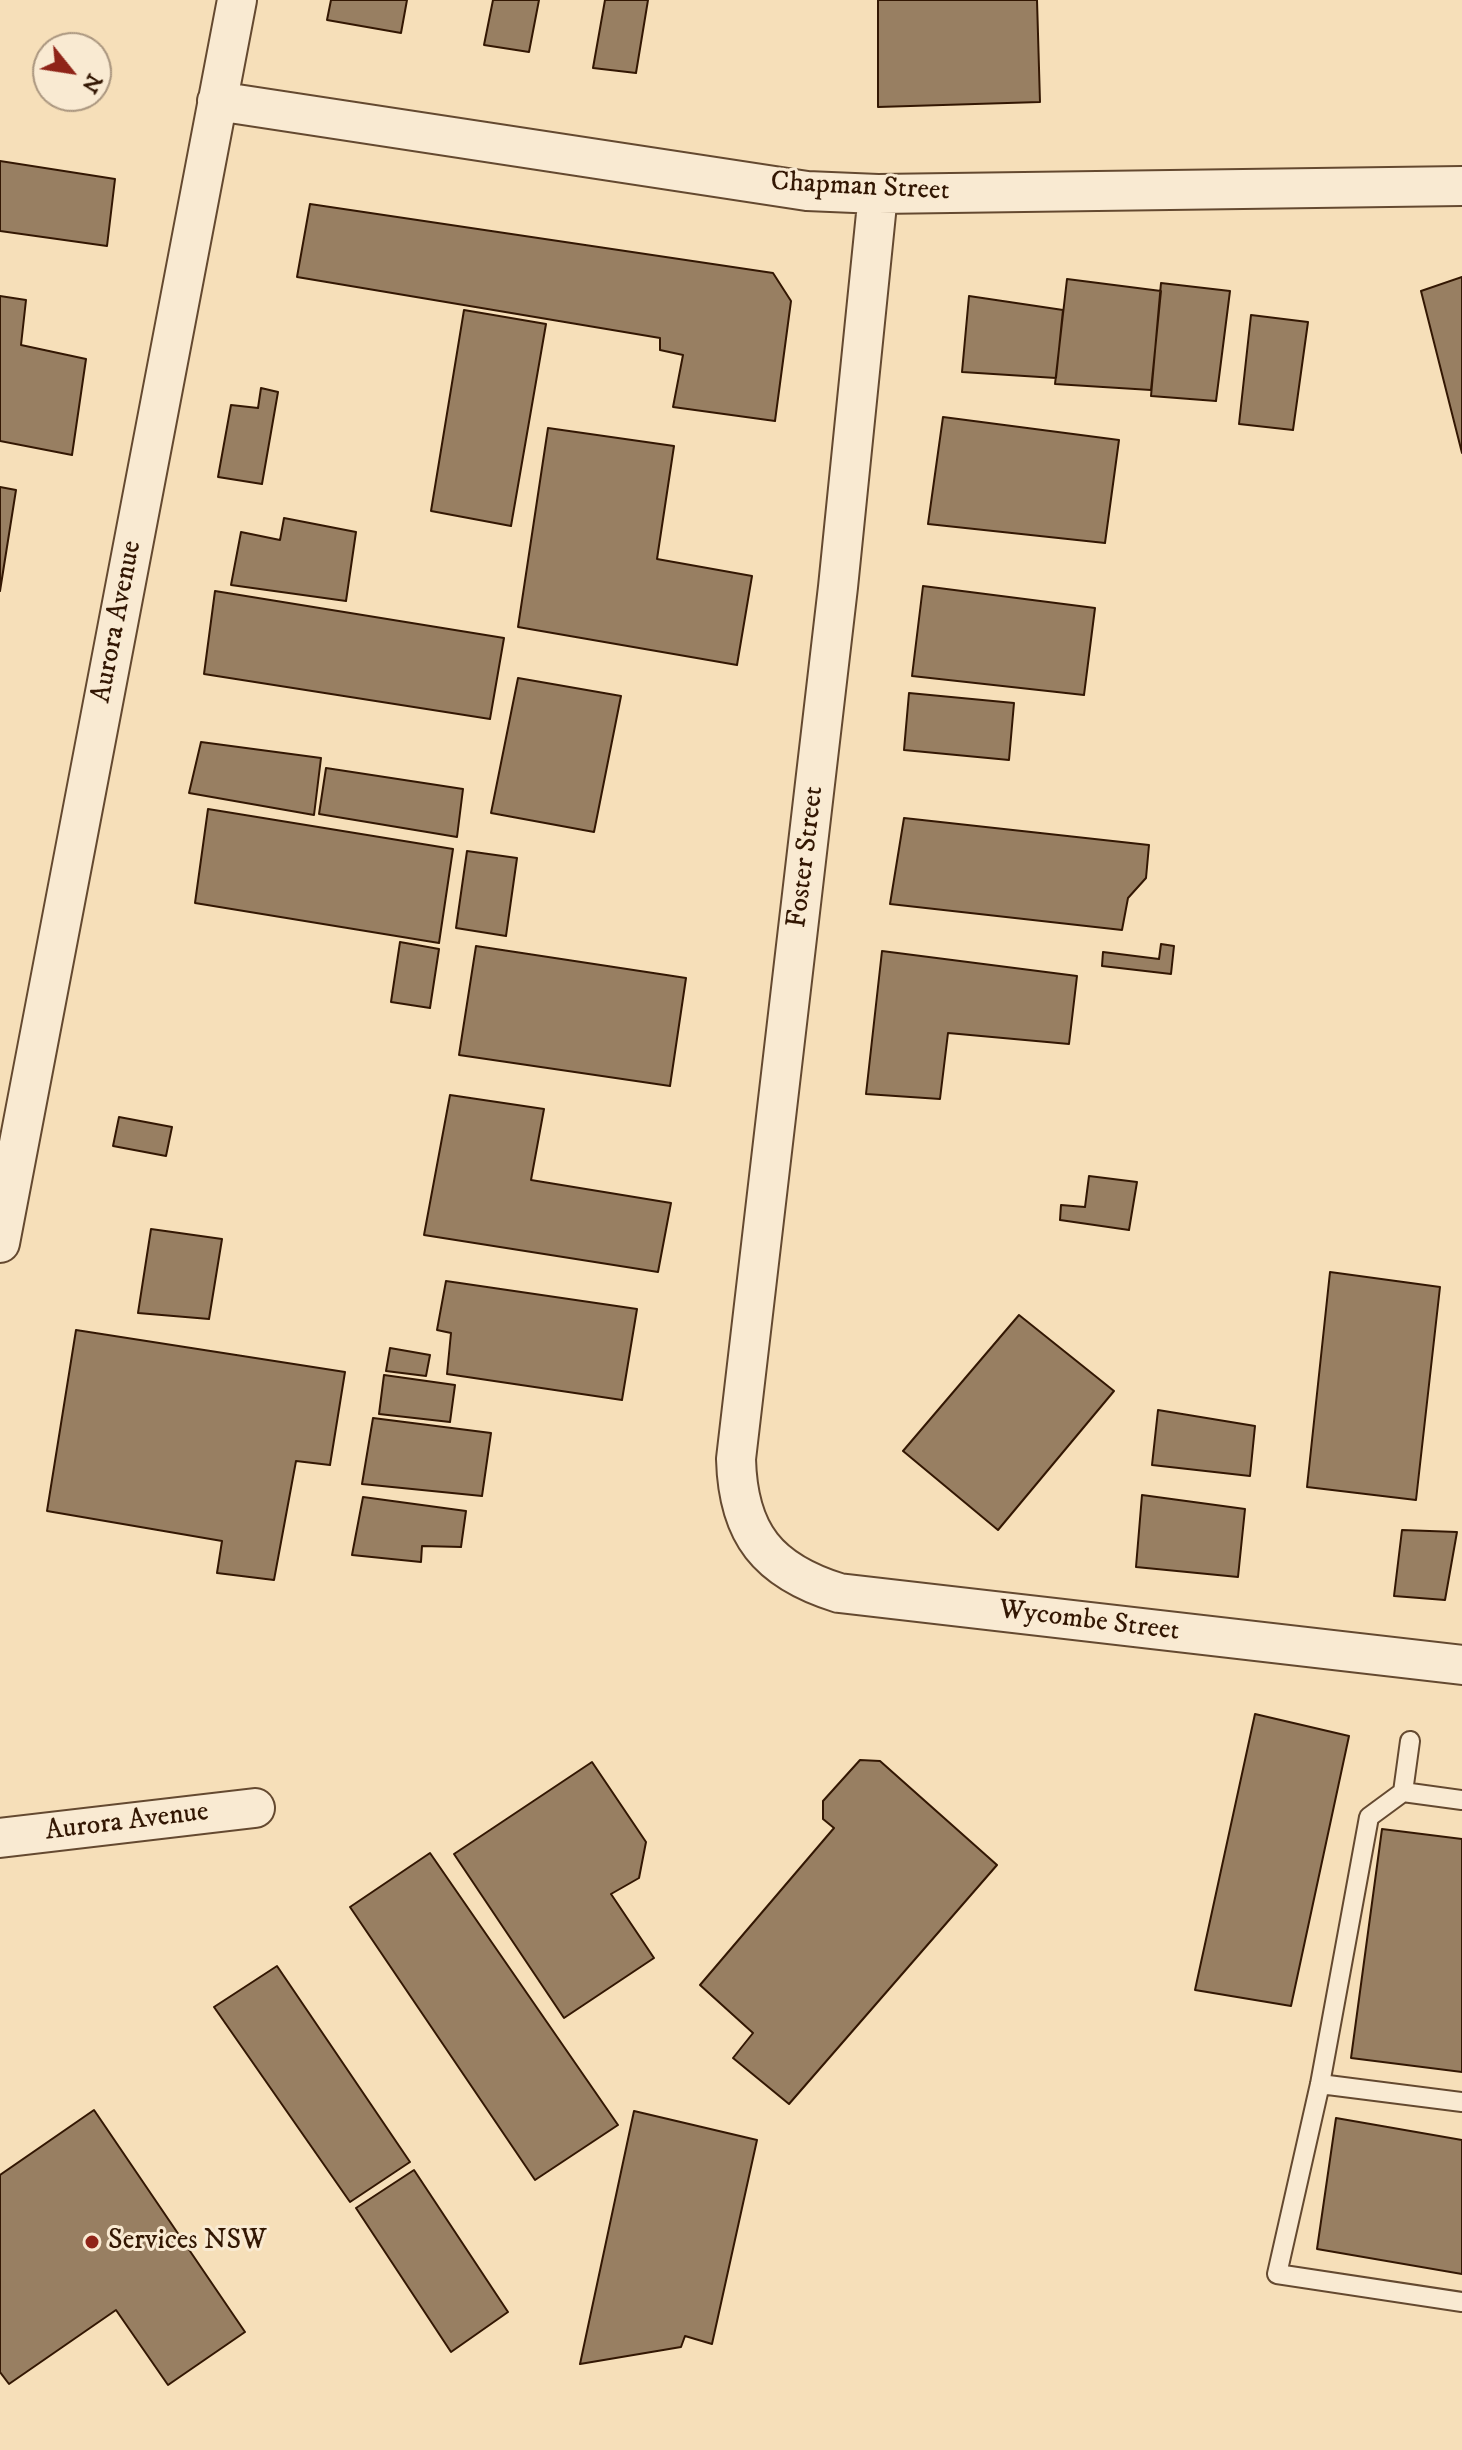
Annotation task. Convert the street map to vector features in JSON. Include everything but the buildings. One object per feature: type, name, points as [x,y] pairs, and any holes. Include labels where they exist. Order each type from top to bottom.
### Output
[{"type":"street","name":"Aurora Avenue","points":[[0,1243],[237,0]]},
{"type":"street","name":"Chapman Street","points":[[217,101],[807,191],[878,194],[1462,186]]},
{"type":"street","name":"Foster Street","points":[[745,1519],[736,1459],[838,587],[878,194]]},
{"type":"street","name":"Wycombe Street","points":[[745,1519],[761,1545],[779,1565],[805,1581],[839,1593],[1462,1665]]},
{"type":"street","name":"Aurora Avenue","points":[[0,1838],[255,1808]]},
{"type":"lane","points":[[1403,1792],[1410,1741]]},
{"type":"lane","points":[[1462,1800],[1403,1792],[1369,1817],[1320,2084],[1277,2274],[1462,2302]]},
{"type":"lane","points":[[1320,2084],[1462,2102]]},
{"type":"place","name":"Services NSW","points":[[92,2242]]}]
